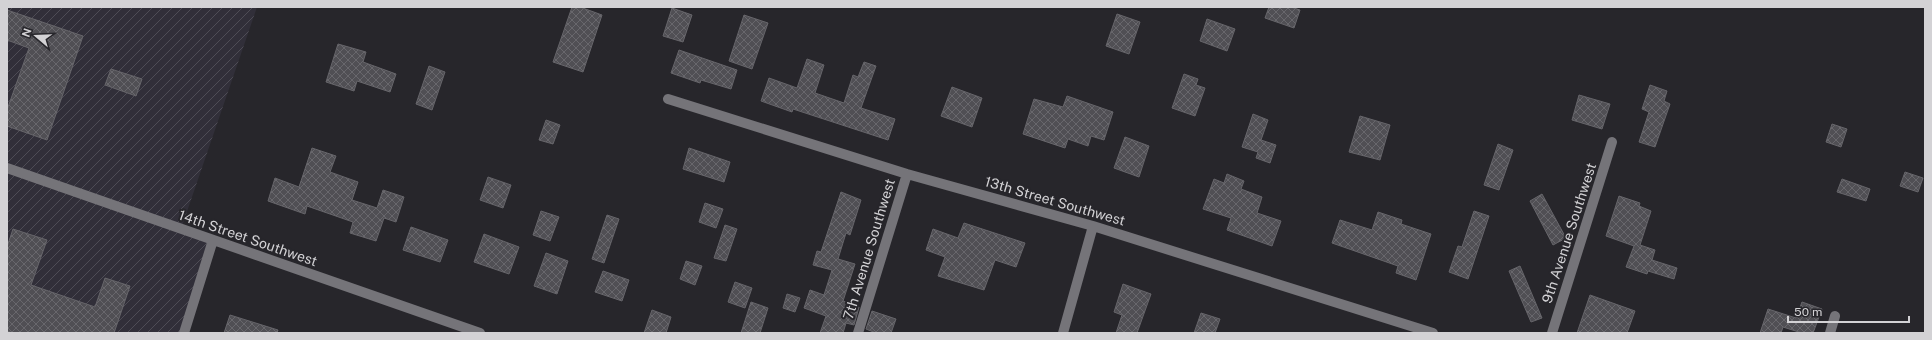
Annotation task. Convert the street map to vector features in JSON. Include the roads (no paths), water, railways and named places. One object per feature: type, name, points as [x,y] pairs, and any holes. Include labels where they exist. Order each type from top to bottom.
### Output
[{"type":"street","name":"13th Street Southwest","points":[[668,99],[907,174],[1093,226],[1433,333]]},
{"type":"street","name":"9th Avenue Southwest","points":[[1552,333],[1612,142]]},
{"type":"street","name":"14th Street Southwest","points":[[7,168],[480,333]]},
{"type":"street","name":"7th Avenue Southwest","points":[[858,333],[907,174]]},
{"type":"street","points":[[1063,333],[1093,226]]},
{"type":"street","points":[[184,333],[213,240]]},
{"type":"street","points":[[1830,333],[1835,316]]}]
